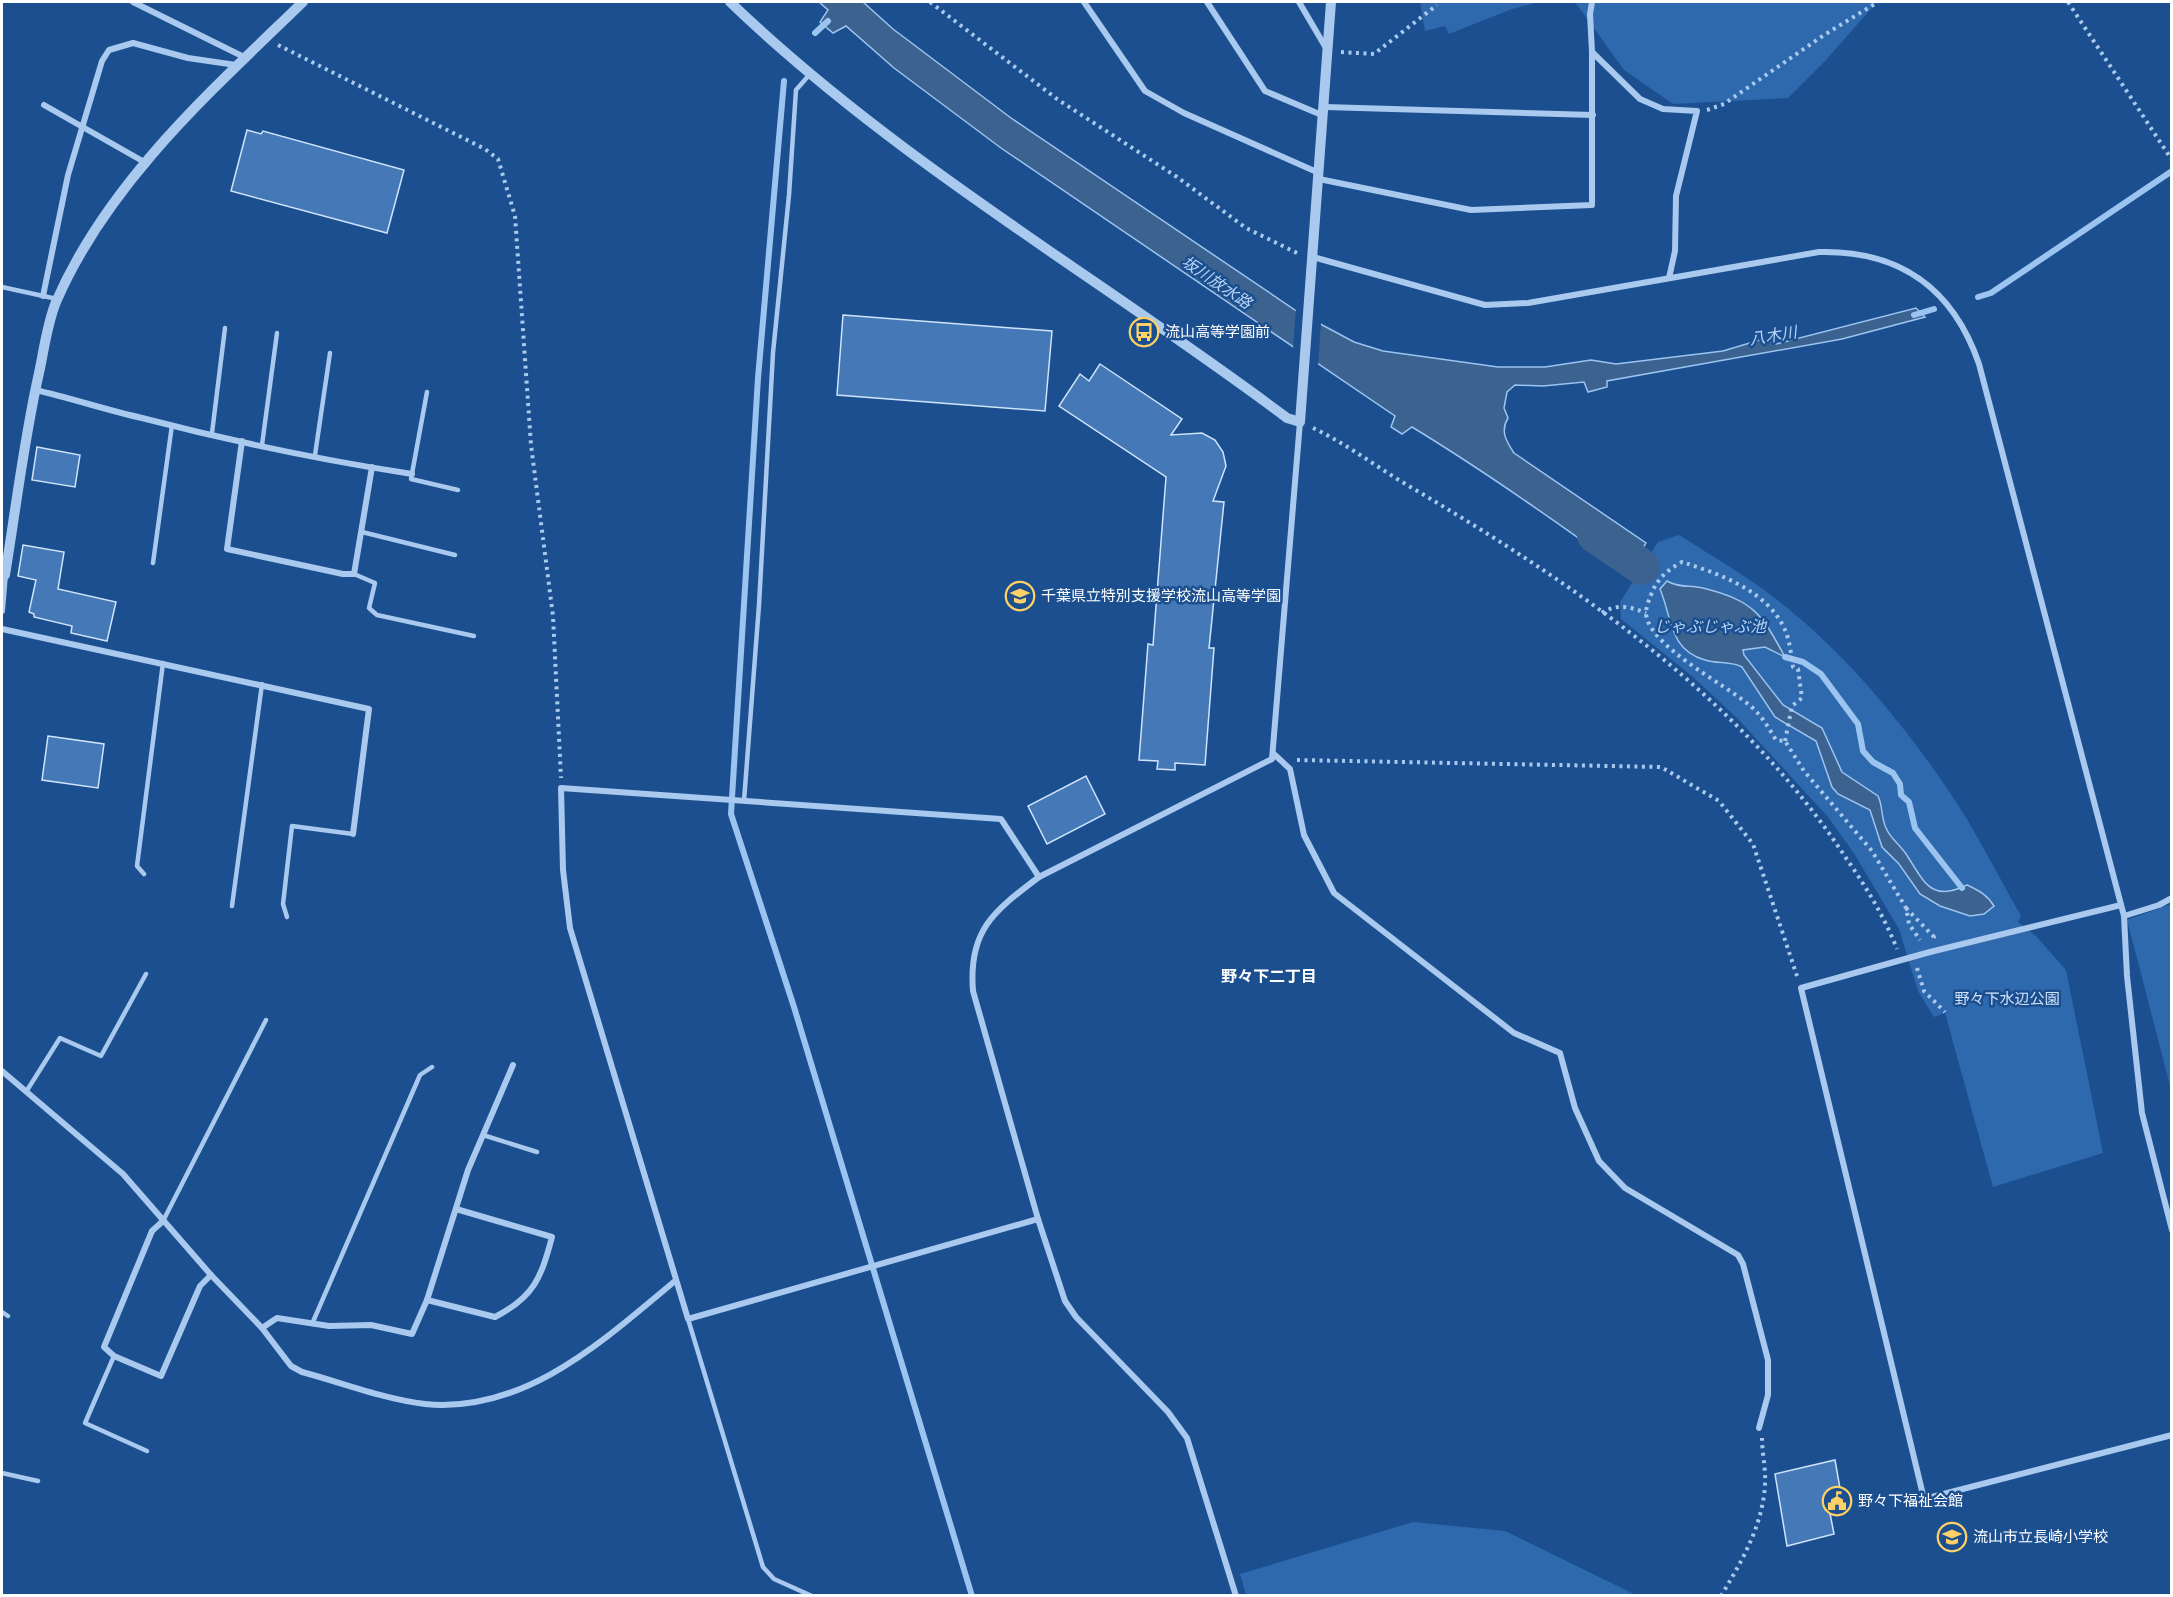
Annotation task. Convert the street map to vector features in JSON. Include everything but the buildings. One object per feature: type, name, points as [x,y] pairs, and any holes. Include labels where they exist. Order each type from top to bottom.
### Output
[{"type":"street","points":[[133,2],[240,61]]},
{"type":"street","points":[[2,612],[5,575],[35,390],[58,299],[86,245],[117,198],[146,163],[240,61],[303,2]]},
{"type":"street","points":[[730,2],[810,74],[910,153],[1169,331],[1287,418],[1300,422]]},
{"type":"street","points":[[1084,2],[1145,91],[1184,113],[1319,177],[1470,210],[1592,205],[1593,115],[1590,28],[1592,2]]},
{"type":"street","points":[[1207,2],[1259,85],[1280,98],[1324,111],[1593,115]]},
{"type":"street","points":[[1299,2],[1305,16],[1328,51]]},
{"type":"street","points":[[1236,1596],[1187,1438],[1168,1412],[1076,1317],[1065,1301],[1038,1219],[973,991],[971,970],[974,946],[987,924],[1008,900],[1039,877],[1272,759],[1275,755],[1331,2]]},
{"type":"street","points":[[43,296],[68,175],[102,62],[109,50],[133,43],[188,58],[240,61]]},
{"type":"street","points":[[1592,52],[1640,99],[1663,109],[1697,111],[1676,196],[1675,250],[1669,278]]},
{"type":"street","points":[[44,105],[146,163]]},
{"type":"street","points":[[1313,257],[1485,305],[1528,303],[1819,252],[1845,251],[1868,256],[1900,268],[1941,297],[1958,315],[1971,339],[2004,451],[2124,916],[2127,976],[2142,1113],[2172,1230]]},
{"type":"street","points":[[35,390],[242,441],[412,474]]},
{"type":"street","points":[[242,441],[227,549],[354,574],[372,467]]},
{"type":"street","points":[[2,629],[369,709],[353,834]]},
{"type":"street","points":[[1275,755],[1286,762],[1290,769],[1304,836],[1334,893],[1514,1033],[1560,1053],[1575,1108],[1599,1161],[1625,1188],[1738,1255],[1743,1264],[1768,1360],[1768,1395],[1759,1428]]},
{"type":"street","points":[[1038,1219],[688,1319],[570,928],[563,870],[561,788],[1001,819],[1039,877]]},
{"type":"street","points":[[2124,916],[2172,898]]},
{"type":"street","points":[[2121,905],[1930,952],[1802,988],[1924,1499],[2172,1435]]},
{"type":"street","points":[[262,1328],[277,1318],[312,1324],[371,1325],[412,1334],[427,1300],[483,1135],[513,1065]]},
{"type":"street","points":[[2,1071],[123,1174],[211,1275],[262,1328],[291,1366],[302,1372],[402,1400],[440,1405],[468,1404],[514,1391],[561,1368],[601,1342],[675,1281]]},
{"type":"street","points":[[427,1300],[495,1317],[520,1305],[543,1271],[552,1237],[456,1209]]},
{"type":"street","points":[[163,1221],[153,1231],[104,1347],[114,1356],[161,1376],[200,1286],[211,1275]]},
{"type":"lane","points":[[744,802],[759,605],[773,353],[789,195],[796,90],[810,74]]},
{"type":"lane","points":[[2,287],[58,299]]},
{"type":"lane","points":[[212,433],[225,328]]},
{"type":"lane","points":[[262,445],[277,333]]},
{"type":"lane","points":[[315,456],[330,353]]},
{"type":"lane","points":[[427,392],[411,479],[458,490]]},
{"type":"lane","points":[[153,563],[172,425]]},
{"type":"lane","points":[[362,532],[455,555]]},
{"type":"lane","points":[[354,574],[375,583],[369,608],[377,615],[474,636]]},
{"type":"lane","points":[[144,874],[137,866],[163,663]]},
{"type":"lane","points":[[232,906],[261,684]]},
{"type":"lane","points":[[287,917],[283,904],[292,826],[353,834]]},
{"type":"lane","points":[[26,1092],[60,1038],[101,1056],[146,974]]},
{"type":"lane","points":[[163,1221],[266,1020]]},
{"type":"lane","points":[[312,1324],[420,1076],[432,1067]]},
{"type":"lane","points":[[483,1135],[537,1152]]},
{"type":"lane","points":[[2,1312],[8,1316]]},
{"type":"lane","points":[[688,1319],[764,1568],[774,1579],[813,1596]]},
{"type":"lane","points":[[114,1356],[85,1424],[147,1451]]},
{"type":"lane","points":[[2,1473],[38,1481]]},
{"type":"path","points":[[930,2],[1058,99],[1177,177],[1246,228],[1291,252],[1313,257]]},
{"type":"path","points":[[1697,111],[1724,104],[1824,35],[1878,2]]},
{"type":"path","points":[[2068,2],[2172,160]]},
{"type":"path","points":[[1328,51],[1374,54],[1437,5]]},
{"type":"path","points":[[264,38],[485,149],[498,159],[515,216],[519,250],[531,445],[553,616],[561,788]]},
{"type":"path","points":[[1300,422],[1338,440],[1385,472],[1472,524],[1654,650],[1695,686],[1794,786],[1827,829],[1884,918],[1902,961]]},
{"type":"path","points":[[1785,741],[1776,741],[1761,716],[1748,703],[1672,649],[1648,621],[1646,613],[1654,587],[1668,569],[1682,562],[1727,579],[1766,604],[1785,629],[1793,667],[1798,669],[1802,698],[1792,706],[1785,741],[1804,771],[1872,851],[1906,908],[1934,937],[1918,940],[1909,924],[1906,908]]},
{"type":"path","points":[[1602,613],[1608,609],[1630,606],[1646,613]]},
{"type":"path","points":[[1286,762],[1301,759],[1661,767],[1719,801],[1753,844],[1802,988]]},
{"type":"path","points":[[1926,939],[1930,952],[1916,964],[1924,991],[1945,1012]]},
{"type":"path","points":[[1721,1596],[1753,1535],[1763,1504],[1765,1481],[1762,1429],[1759,1428]]},
{"type":"green space","points":[[1420,2],[1539,2],[1512,9],[1449,34],[1445,26],[1425,31]]},
{"type":"green space","points":[[1575,2],[1877,2],[1826,60],[1788,98],[1673,104],[1624,70]]},
{"type":"green space","name":"野々下水辺公園","points":[[1679,535],[1760,587],[1833,649],[1879,699],[1940,778],[1975,832],[2021,916],[2018,922],[2036,936],[2066,970],[2103,1153],[1993,1187],[1945,1013],[1934,1017],[1918,991],[1899,929],[1855,855],[1828,817],[1738,719],[1693,677],[1621,619],[1620,602],[1658,542]]},
{"type":"green space","points":[[2171,904],[2171,1089],[2127,920]]},
{"type":"green space","points":[[1413,1522],[1505,1531],[1636,1595],[1246,1595],[1240,1574]]},
{"type":"water","points":[[819,2],[863,2],[893,29],[1011,118],[1298,312],[1354,342],[1383,351],[1498,367],[1545,367],[1591,360],[1616,364],[1723,351],[1763,339],[1776,344],[1916,308],[1925,317],[1842,339],[1607,381],[1607,387],[1588,392],[1584,382],[1543,386],[1515,385],[1507,392],[1504,408],[1508,418],[1504,432],[1514,453],[1646,543],[1627,573],[1521,498],[1412,427],[1402,434],[1391,427],[1395,416],[1001,148],[894,68],[846,26],[833,33],[820,22],[828,10]]},
{"type":"water","name":"じゃぶじゃぶ池","points":[[1667,581],[1676,585],[1703,588],[1720,593],[1734,598],[1754,611],[1769,629],[1785,657],[1765,647],[1743,650],[1744,655],[1783,705],[1822,728],[1842,772],[1878,796],[1888,832],[1923,880],[1936,890],[1944,892],[1967,885],[1983,894],[1994,906],[1984,914],[1970,916],[1940,906],[1920,894],[1899,864],[1882,847],[1870,810],[1838,794],[1832,787],[1816,741],[1775,717],[1742,667],[1705,660],[1684,649],[1674,631],[1660,589]]},
{"type":"pier","points":[[1296,307],[1321,322],[1318,366],[1293,349]]},
{"type":"waterway","points":[[815,33],[828,21]]},
{"type":"waterway","points":[[784,81],[758,378],[731,814],[794,1007],[972,1596]]},
{"type":"waterway","name":"八木川","points":[[1978,297],[1991,293],[2172,171]]},
{"type":"waterway","name":"八木川","points":[[1914,315],[1934,309]]},
{"type":"waterway","name":"坂川放水路","points":[[1595,535],[1642,567]]},
{"type":"waterway","points":[[1785,657],[1803,662],[1821,674],[1858,724],[1863,751],[1873,762],[1893,773],[1900,784],[1901,795],[1909,802],[1915,828],[1962,888]]},
{"type":"place","name":"流山高等学園前","points":[[1144,332]]},
{"type":"place","name":"千葉県立特別支援学校流山高等学園","points":[[1020,596]]},
{"type":"place","name":"野々下福祉会館","points":[[1837,1501]]},
{"type":"place","name":"流山市立長崎小学校","points":[[1952,1537]]},
{"type":"district","name":"野々下二丁目","points":[[1269,976]]}]
